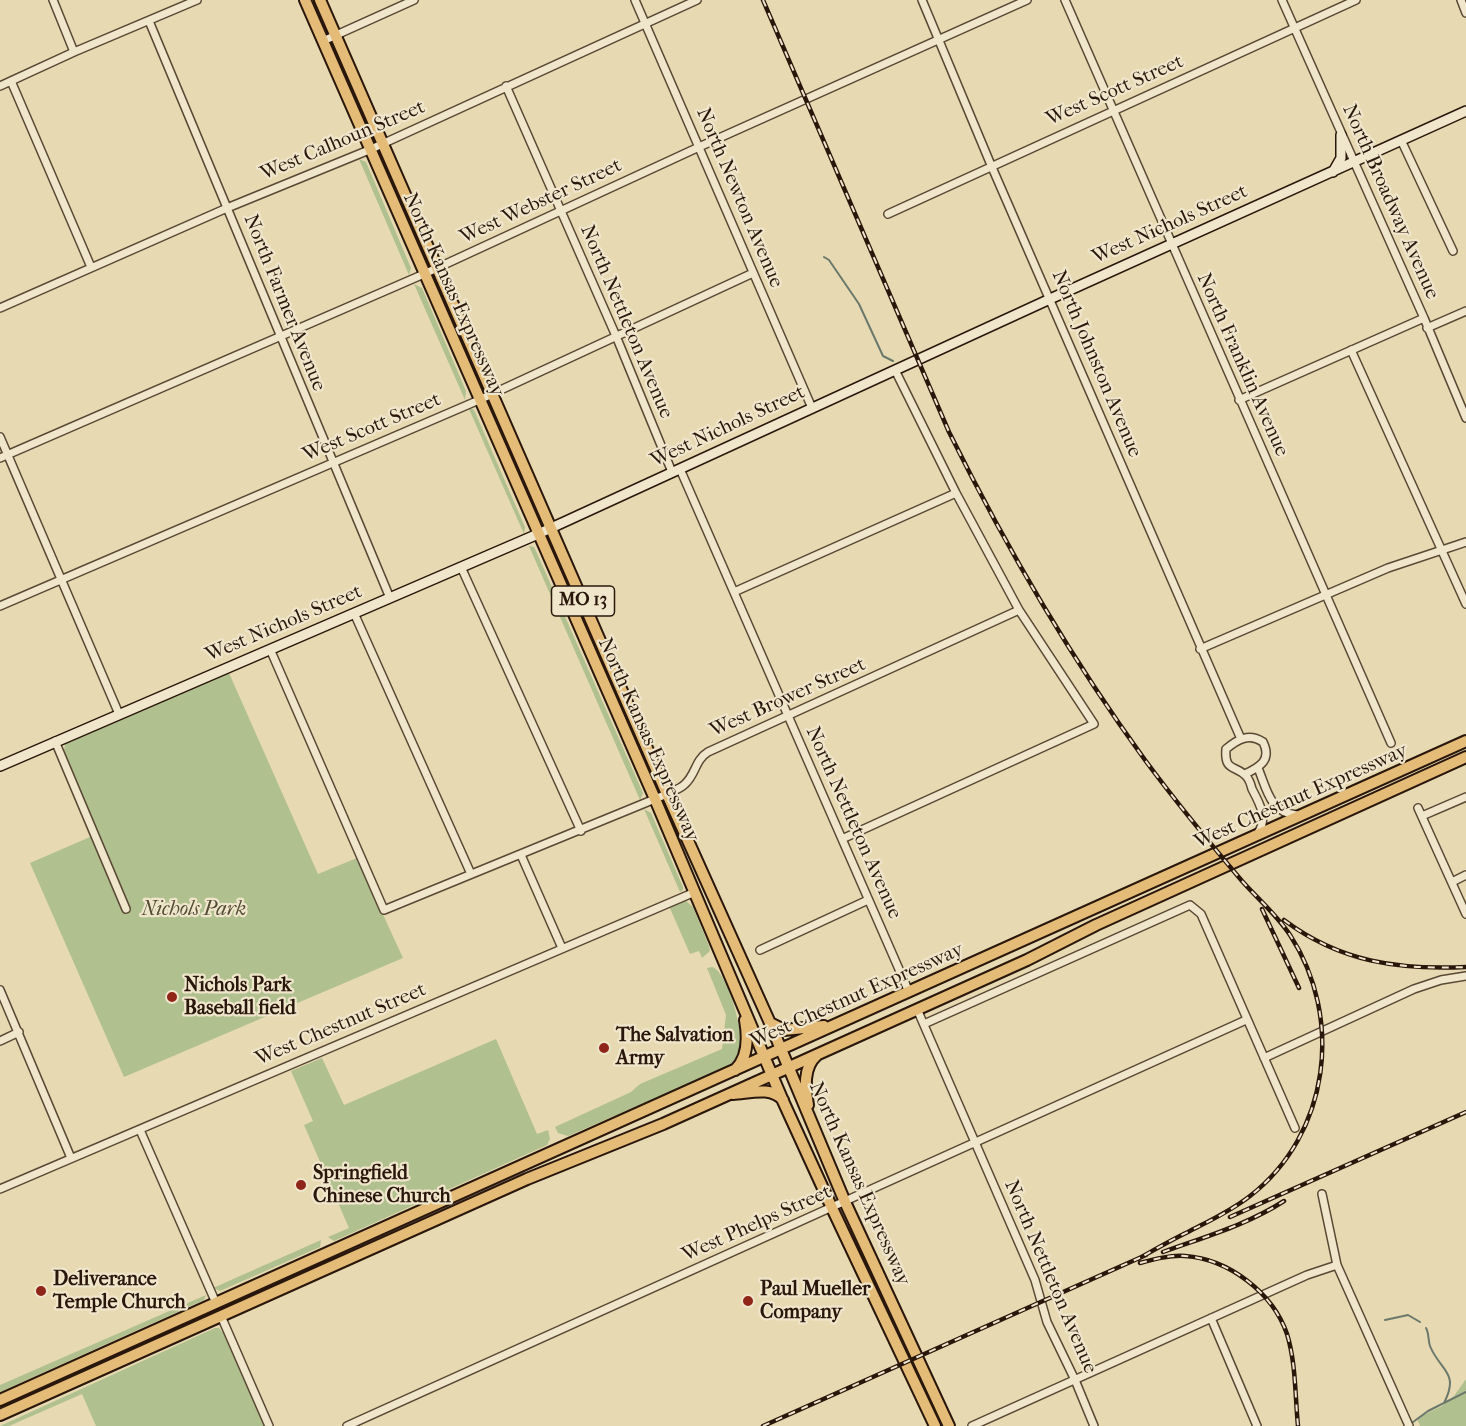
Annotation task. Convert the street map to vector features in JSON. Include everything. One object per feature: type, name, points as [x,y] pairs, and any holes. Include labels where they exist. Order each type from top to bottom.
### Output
[{"type":"main road","name":"North Kansas Expressway","points":[[305,0],[655,799],[783,1101],[934,1426]]},
{"type":"main road","name":"North Kansas Expressway","points":[[320,0],[381,144],[782,1050],[845,1202],[949,1426]]},
{"type":"main road","name":"West Chestnut Expressway","points":[[0,1400],[1466,741]]},
{"type":"main road","name":"West Chestnut Expressway","points":[[0,1415],[527,1179],[663,1124],[825,1049],[1027,960],[1106,920],[1466,757]]},
{"type":"main road","points":[[734,1071],[739,1067],[746,1049],[747,1031],[743,1005]]},
{"type":"main road","points":[[770,1023],[784,1030],[839,1024]]},
{"type":"main road","points":[[811,1122],[807,1101],[807,1071],[810,1061],[825,1049]]},
{"type":"main road","points":[[727,1094],[766,1091],[777,1095],[783,1101]]},
{"type":"street","points":[[52,0],[74,52]]},
{"type":"street","points":[[0,86],[197,0]]},
{"type":"street","points":[[323,42],[414,0]]},
{"type":"street","name":"North Newton Avenue","points":[[635,0],[812,408]]},
{"type":"street","name":"West Calhoun Street","points":[[0,308],[227,208],[369,150],[697,0]]},
{"type":"street","name":"North Johnston Avenue","points":[[922,0],[1200,649],[1241,739]]},
{"type":"street","name":"West Webster Street","points":[[0,458],[424,274],[699,147],[1027,0]]},
{"type":"street","name":"North Franklin Avenue","points":[[1065,0],[1391,743]]},
{"type":"street","name":"North Broadway Avenue","points":[[1282,0],[1424,318],[1466,418]]},
{"type":"street","name":"West Scott Street","points":[[888,214],[1356,0]]},
{"type":"street","points":[[1461,0],[1466,13]]},
{"type":"street","name":"North Farmer Avenue","points":[[149,21],[390,598]]},
{"type":"street","points":[[11,81],[91,267]]},
{"type":"street","name":"North Nettleton Avenue","points":[[506,86],[676,470],[734,592],[909,992]]},
{"type":"street","name":"West Nichols Street","points":[[0,766],[538,534],[1466,111]]},
{"type":"street","points":[[1333,172],[1341,158],[1341,135]]},
{"type":"street","points":[[1401,140],[1453,251]]},
{"type":"street","name":"West Scott Street","points":[[0,606],[479,400],[753,273]]},
{"type":"street","points":[[1427,328],[1466,311]]},
{"type":"street","points":[[1239,400],[1424,318]]},
{"type":"street","points":[[1351,350],[1466,604]]},
{"type":"street","points":[[842,839],[1094,724],[1019,610],[956,493],[894,370]]},
{"type":"street","points":[[0,437],[119,714]]},
{"type":"street","points":[[734,592],[956,493]]},
{"type":"street","points":[[1200,649],[1388,568],[1466,542]]},
{"type":"street","points":[[461,567],[581,831]]},
{"type":"street","name":"West Brower Street","points":[[270,649],[384,910],[667,794],[686,783],[702,756],[1019,610]]},
{"type":"street","points":[[354,613],[471,874]]},
{"type":"street","points":[[1245,774],[1265,762],[1267,756],[1263,742],[1257,738],[1241,739],[1226,749],[1225,755],[1232,768],[1245,774],[1263,814],[1262,827],[1256,837]]},
{"type":"street","points":[[55,741],[126,909]]},
{"type":"street","points":[[1258,768],[1271,800],[1277,808],[1284,814],[1302,816]]},
{"type":"street","points":[[1422,816],[1466,797]]},
{"type":"street","points":[[1418,808],[1466,914]]},
{"type":"street","points":[[521,855],[562,948]]},
{"type":"street","points":[[1452,882],[1466,875]]},
{"type":"street","name":"West Chestnut Street","points":[[0,1189],[695,892]]},
{"type":"street","points":[[760,950],[868,900]]},
{"type":"street","points":[[924,1024],[1190,905],[1201,914],[1295,1128]]},
{"type":"street","points":[[1264,1058],[1414,989],[1442,980],[1466,976]]},
{"type":"street","points":[[0,990],[71,1158]]},
{"type":"street","name":"North Nettleton Avenue","points":[[917,1009],[1040,1291],[1047,1322],[1094,1426]]},
{"type":"street","name":"West Phelps Street","points":[[346,1426],[832,1209],[1246,1020]]},
{"type":"street","points":[[0,1041],[19,1032]]},
{"type":"street","points":[[140,1130],[216,1303]]},
{"type":"street","points":[[1322,1194],[1337,1265],[1409,1426]]},
{"type":"street","points":[[972,1426],[1307,1275],[1337,1265]]},
{"type":"street","points":[[221,1316],[269,1426]]},
{"type":"street","points":[[1211,1318],[1257,1426]]},
{"type":"green space","points":[[359,159],[366,162],[411,268],[409,275]]},
{"type":"green space","points":[[414,284],[422,288],[466,391],[465,400]]},
{"type":"green space","points":[[469,409],[475,412],[525,527],[524,534]]},
{"type":"green space","points":[[529,546],[534,547],[536,551],[643,793],[640,800]]},
{"type":"green space","name":"Nichols Park","points":[[229,673],[318,874],[357,858],[403,958],[124,1077],[30,863],[90,837],[57,755],[64,751],[65,744]]},
{"type":"green space","points":[[644,809],[651,813],[683,887],[680,892]]},
{"type":"green space","points":[[686,901],[693,907],[709,946],[710,951],[702,958],[699,951],[690,954],[669,906]]},
{"type":"green space","points":[[712,967],[724,980],[734,1007],[741,1048],[737,1059],[716,1072],[568,1136],[558,1133],[555,1127],[631,1092],[640,1084],[722,1049],[726,1015],[707,968]]},
{"type":"green space","points":[[496,1039],[537,1134],[548,1130],[550,1139],[547,1145],[334,1241],[328,1237],[349,1228],[304,1125],[313,1121],[291,1071],[322,1058],[344,1105]]},
{"type":"green space","points":[[321,1240],[320,1247],[220,1291],[213,1288]]},
{"type":"green space","points":[[206,1295],[204,1300],[0,1392],[0,1385]]},
{"type":"green space","points":[[219,1328],[224,1334],[264,1426],[96,1426],[82,1394],[9,1426],[0,1426]]},
{"type":"green space","points":[[1466,1379],[1466,1426],[1420,1426],[1417,1418],[1442,1406],[1454,1396]]},
{"type":"waterway","points":[[824,257],[829,260],[859,304],[883,356],[893,361]]},
{"type":"waterway","points":[[1385,1320],[1408,1315],[1420,1322]]},
{"type":"waterway","points":[[1426,1328],[1430,1346],[1449,1378],[1450,1385],[1444,1403]]},
{"type":"waterway","points":[[1409,1425],[1428,1411],[1466,1392]]},
{"type":"railway","points":[[763,0],[949,432],[1016,559],[1065,641],[1145,760],[1217,852],[1290,935],[1307,968],[1318,1002],[1322,1038],[1320,1073],[1312,1108],[1298,1141],[1277,1170],[1250,1196],[1220,1216],[1138,1259]]},
{"type":"railway","points":[[1262,909],[1299,988]]},
{"type":"railway","points":[[1284,920],[1326,945],[1370,960],[1417,967],[1466,967]]},
{"type":"railway","points":[[1230,1217],[1466,1112]]},
{"type":"railway","points":[[1163,1252],[1240,1224],[1284,1201]]},
{"type":"railway","points":[[763,1426],[1146,1255]]},
{"type":"railway","points":[[1140,1263],[1174,1256],[1201,1259],[1233,1271],[1260,1292],[1271,1305],[1287,1334],[1294,1368],[1298,1426]]},
{"type":"place","name":"Nichols Park Baseball field","points":[[172,997]]},
{"type":"place","name":"The Salvation Army","points":[[604,1048]]},
{"type":"place","name":"Springfield Chinese Church","points":[[301,1185]]},
{"type":"place","name":"Deliverance Temple Church","points":[[41,1291]]},
{"type":"place","name":"Paul Mueller Company","points":[[748,1301]]}]
